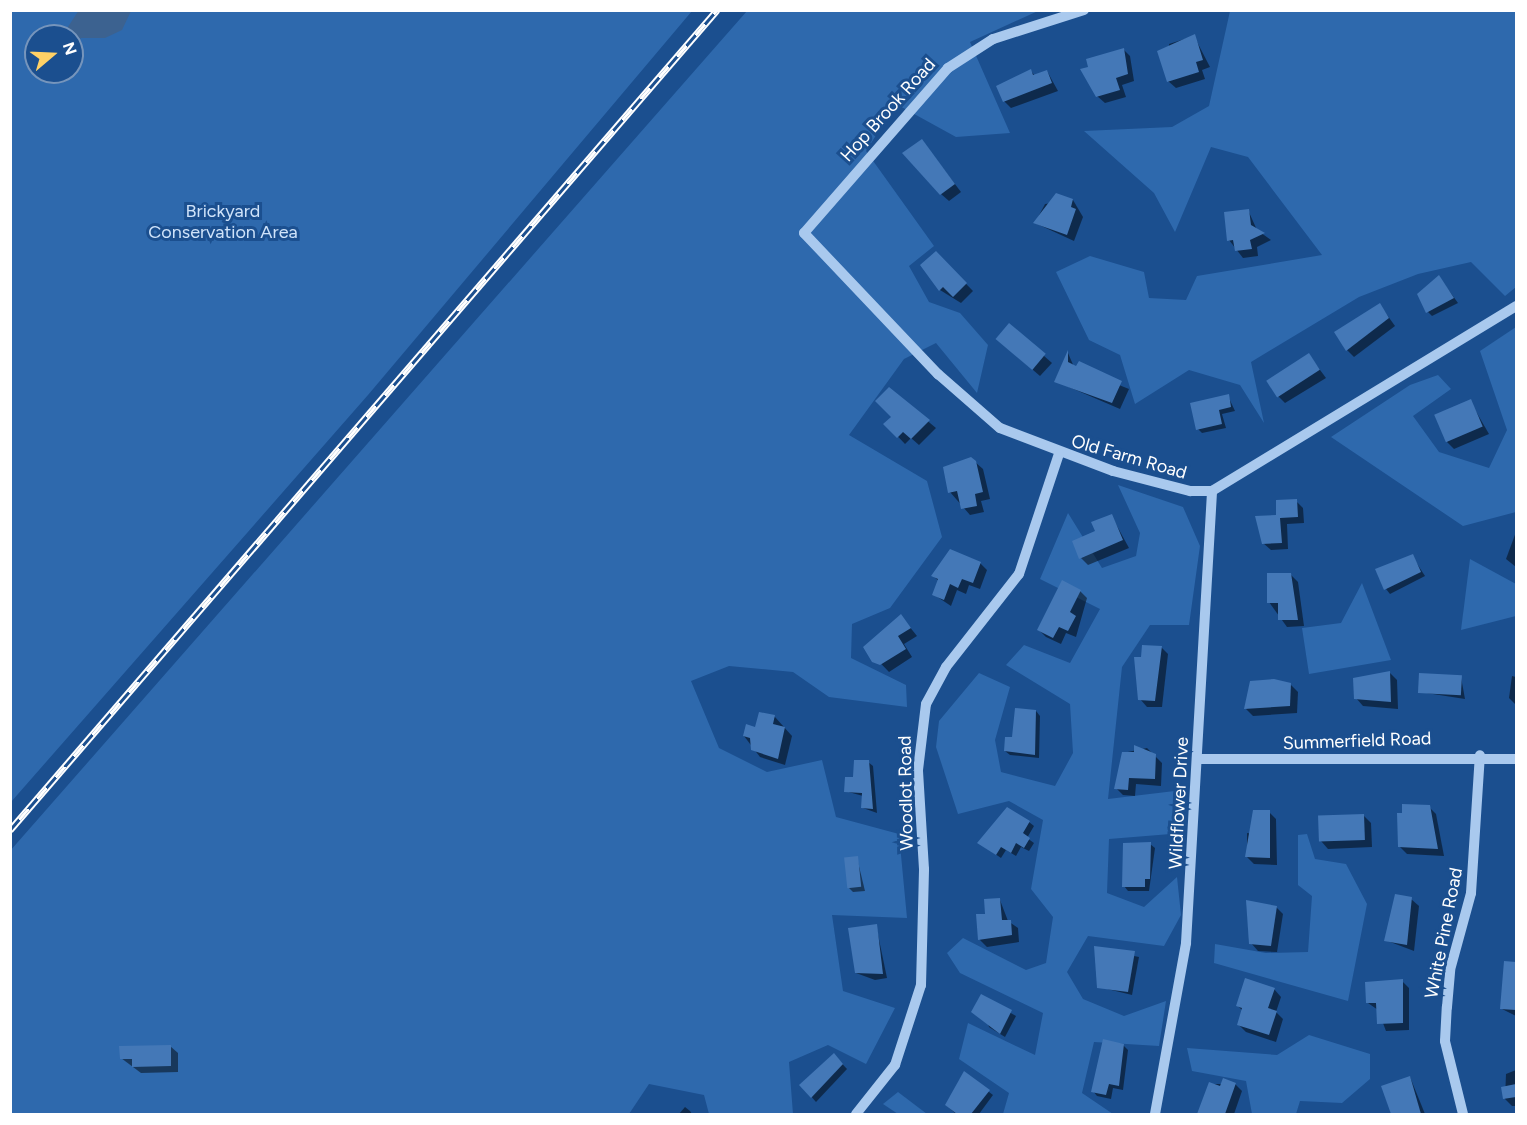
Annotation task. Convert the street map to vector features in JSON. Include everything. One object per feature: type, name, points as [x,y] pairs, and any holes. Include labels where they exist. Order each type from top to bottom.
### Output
[{"type":"street","name":"Hop Brook Road","points":[[804,233],[948,68],[993,39],[1084,10]]},
{"type":"street","name":"Old Farm Road","points":[[804,233],[965,400],[1000,428],[1059,454],[1190,491],[1212,491]]},
{"type":"street","points":[[1212,491],[1516,306]]},
{"type":"street","name":"Woodlot Road","points":[[856,1114],[895,1065],[921,986],[924,869],[918,770],[926,704],[946,667],[1019,574],[1059,454]]},
{"type":"street","name":"Wildflower Drive","points":[[1155,1114],[1186,943],[1212,491]]},
{"type":"street","name":"Summerfield Road","points":[[1198,759],[1480,755],[1516,759]]},
{"type":"street","name":"White Pine Road","points":[[1462,1114],[1445,1041],[1450,970],[1472,892],[1480,755]]},
{"type":"green space","name":"Brickyard Conservation Area","points":[[11,11],[692,11],[368,395],[11,802]]},
{"type":"green space","points":[[747,11],[1038,11],[970,42],[1010,133],[956,137],[896,104],[866,151],[934,246],[909,266],[929,302],[960,313],[988,345],[977,393],[936,343],[904,359],[849,435],[927,481],[942,537],[890,608],[852,624],[851,658],[906,685],[907,707],[829,697],[793,672],[729,666],[691,681],[719,748],[767,772],[822,760],[836,817],[899,834],[907,918],[832,915],[843,991],[895,1008],[866,1064],[828,1045],[789,1062],[793,1114],[709,1114],[704,1095],[649,1084],[629,1114],[11,1114],[10,851]]},
{"type":"green space","points":[[1230,11],[1516,11],[1516,287],[1505,296],[1471,262],[1418,274],[1359,297],[1251,362],[1264,423],[1240,385],[1189,370],[1135,404],[1120,355],[1089,340],[1056,272],[1090,256],[1144,272],[1149,298],[1186,300],[1197,276],[1322,255],[1248,157],[1211,147],[1175,232],[1154,193],[1084,131],[1172,127],[1209,106]]},
{"type":"green space","points":[[1516,327],[1516,512],[1463,526],[1331,437],[1410,385],[1438,375],[1451,389],[1413,416],[1439,452],[1489,468],[1507,430],[1480,351]]},
{"type":"green space","points":[[1118,485],[1183,507],[1200,546],[1189,625],[1150,625],[1122,667],[1108,799],[1183,790],[1183,833],[1109,839],[1107,893],[1144,907],[1177,877],[1181,915],[1164,946],[1088,936],[1067,972],[1083,999],[1124,1016],[1166,1001],[1159,1046],[1094,1042],[1082,1093],[1113,1114],[1003,1114],[1009,1093],[959,1059],[968,1023],[1035,1055],[1043,1013],[960,973],[947,953],[963,938],[1026,970],[1046,963],[1053,917],[1031,889],[1043,820],[1009,801],[958,814],[936,747],[939,721],[979,673],[1010,687],[995,740],[1001,772],[1055,786],[1073,753],[1070,704],[1006,665],[1024,645],[1070,663],[1100,609],[1040,579],[1068,513],[1102,568],[1136,556],[1140,533]]},
{"type":"green space","points":[[1470,559],[1516,584],[1516,616],[1461,630]]},
{"type":"green space","points":[[1362,583],[1391,660],[1309,674],[1302,628],[1341,623]]},
{"type":"green space","points":[[1307,834],[1315,859],[1346,864],[1367,904],[1348,1001],[1214,963],[1215,944],[1266,953],[1308,952],[1312,896],[1298,885],[1298,835]]},
{"type":"green space","points":[[1309,1035],[1370,1054],[1370,1079],[1342,1103],[1300,1101],[1296,1114],[1252,1114],[1246,1081],[1192,1071],[1187,1048],[1277,1055]]},
{"type":"green space","points":[[898,1092],[927,1114],[898,1114],[883,1104]]},
{"type":"shaded area","points":[[79,10],[131,10],[122,30],[105,38],[84,38],[84,24],[70,24]]},
{"type":"building","points":[[1195,34],[1203,60],[1196,62],[1199,72],[1167,82],[1157,51]]},
{"type":"building","points":[[1124,48],[1128,74],[1116,78],[1120,90],[1096,97],[1080,69],[1088,67],[1086,59]]},
{"type":"building","points":[[1031,69],[1033,75],[1047,70],[1052,83],[1003,102],[996,86]]},
{"type":"building","points":[[922,139],[955,184],[940,195],[902,153]]},
{"type":"building","points":[[1056,193],[1073,199],[1071,207],[1076,209],[1067,235],[1033,223]]},
{"type":"building","points":[[1249,209],[1251,225],[1265,233],[1250,240],[1252,249],[1235,251],[1233,240],[1227,241],[1224,212]]},
{"type":"building","points":[[936,251],[967,283],[953,297],[943,287],[939,291],[920,265]]},
{"type":"building","points":[[1439,275],[1454,298],[1426,313],[1417,294]]},
{"type":"building","points":[[1380,303],[1389,318],[1346,351],[1334,332]]},
{"type":"building","points":[[1009,323],[1046,354],[1032,370],[996,339]]},
{"type":"building","points":[[1068,350],[1068,362],[1076,366],[1079,361],[1122,381],[1112,403],[1054,382]]},
{"type":"building","points":[[1309,353],[1320,370],[1277,398],[1266,381]]},
{"type":"building","points":[[889,387],[930,420],[911,439],[903,432],[897,438],[883,424],[891,417],[875,401]]},
{"type":"building","points":[[1229,394],[1231,407],[1219,410],[1222,424],[1196,430],[1190,403]]},
{"type":"building","points":[[1471,399],[1483,427],[1446,442],[1434,415]]},
{"type":"building","points":[[971,457],[976,461],[983,492],[975,494],[977,506],[961,509],[957,491],[948,493],[943,467]]},
{"type":"building","points":[[1297,499],[1298,517],[1280,518],[1282,543],[1262,544],[1255,516],[1276,515],[1276,500]]},
{"type":"building","points":[[1112,514],[1123,540],[1079,559],[1072,541],[1095,531],[1091,522]]},
{"type":"building","points":[[950,549],[981,562],[973,583],[962,579],[958,588],[950,584],[944,600],[932,595],[938,579],[931,576]]},
{"type":"building","points":[[1413,554],[1421,572],[1384,590],[1375,569]]},
{"type":"building","points":[[1267,573],[1291,573],[1298,620],[1278,620],[1278,603],[1267,603]]},
{"type":"building","points":[[1062,580],[1081,590],[1070,612],[1076,616],[1068,631],[1059,627],[1053,638],[1037,630]]},
{"type":"building","points":[[901,614],[911,628],[898,636],[906,649],[880,665],[872,662],[863,647]]},
{"type":"building","points":[[1142,645],[1162,646],[1155,701],[1138,700],[1134,657],[1141,657]]},
{"type":"building","points":[[1390,671],[1391,702],[1354,699],[1353,678]]},
{"type":"building","points":[[1419,673],[1462,675],[1461,695],[1418,693]]},
{"type":"building","points":[[1274,679],[1291,683],[1290,706],[1244,709],[1250,681]]},
{"type":"building","points":[[1015,708],[1036,710],[1035,755],[1004,751],[1005,737],[1012,737]]},
{"type":"building","points":[[759,712],[775,715],[773,724],[785,727],[778,759],[751,750],[750,738],[743,736],[746,724],[755,727]]},
{"type":"building","points":[[1134,745],[1156,754],[1155,779],[1129,778],[1128,790],[1114,789],[1122,752],[1134,752]]},
{"type":"building","points":[[854,760],[869,760],[873,809],[861,808],[862,793],[844,792],[845,777],[853,777]]},
{"type":"building","points":[[1402,804],[1430,805],[1438,849],[1398,847],[1397,813],[1402,813]]},
{"type":"building","points":[[1007,807],[1030,821],[1023,833],[1030,838],[1024,848],[1016,843],[1011,853],[1001,847],[996,855],[977,843]]},
{"type":"building","points":[[1253,810],[1270,810],[1270,858],[1245,857]]},
{"type":"building","points":[[1364,814],[1365,840],[1319,842],[1318,816]]},
{"type":"building","points":[[1151,842],[1150,879],[1145,879],[1145,887],[1122,887],[1123,843]]},
{"type":"building","points":[[858,856],[861,887],[847,888],[844,857]]},
{"type":"building","points":[[1395,894],[1412,897],[1407,945],[1384,941]]},
{"type":"building","points":[[1000,898],[1002,920],[1011,920],[1012,935],[978,940],[976,914],[985,914],[984,899]]},
{"type":"building","points":[[1246,900],[1277,906],[1271,946],[1249,944]]},
{"type":"building","points":[[877,924],[883,974],[855,973],[848,928]]},
{"type":"building","points":[[1094,946],[1135,951],[1128,992],[1097,988]]},
{"type":"building","points":[[1504,961],[1516,962],[1516,1010],[1500,1009]]},
{"type":"building","points":[[1245,978],[1275,988],[1268,1008],[1277,1011],[1269,1035],[1237,1025],[1242,1008],[1236,1006]]},
{"type":"building","points":[[1403,979],[1403,1023],[1377,1024],[1376,1003],[1366,1003],[1365,982]]},
{"type":"building","points":[[981,994],[1012,1010],[1000,1034],[971,1012]]},
{"type":"building","points":[[1103,1039],[1124,1044],[1119,1086],[1109,1084],[1106,1095],[1091,1092]]},
{"type":"building","points":[[171,1045],[171,1066],[132,1067],[132,1059],[120,1059],[119,1046]]},
{"type":"building","points":[[834,1053],[843,1064],[811,1098],[799,1085]]},
{"type":"building","points":[[964,1071],[990,1090],[971,1114],[957,1114],[945,1105]]},
{"type":"building","points":[[1410,1076],[1421,1114],[1391,1114],[1381,1086]]},
{"type":"building","points":[[1223,1078],[1236,1083],[1225,1114],[1197,1114],[1209,1082],[1220,1086]]},
{"type":"building","points":[[1516,1084],[1516,1097],[1503,1099],[1501,1087]]},
{"type":"railway","points":[[10,830],[717,10]]}]
